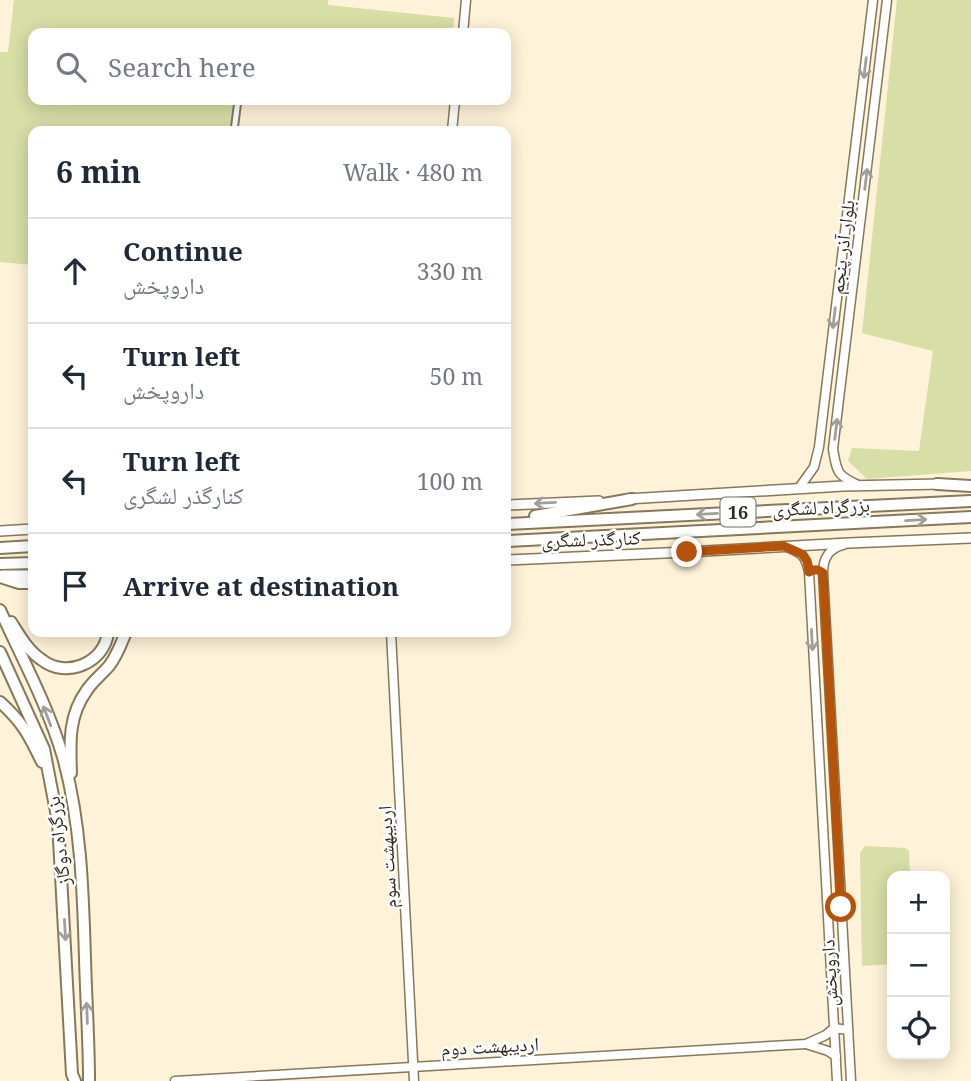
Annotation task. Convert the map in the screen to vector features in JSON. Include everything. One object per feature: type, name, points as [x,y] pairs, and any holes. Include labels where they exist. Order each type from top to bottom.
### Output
[{"type":"highway","points":[[937,484],[971,484]]},
{"type":"highway","points":[[511,521],[632,499]]},
{"type":"highway","name":"بزرگراه لشگری","points":[[511,522],[971,501]]},
{"type":"highway","name":"بزرگراه لشگری","points":[[511,541],[971,517]]},
{"type":"highway","points":[[0,548],[28,546]]},
{"type":"highway","points":[[0,564],[28,562]]},
{"type":"highway","points":[[0,576],[19,583],[28,583]]},
{"type":"highway","points":[[0,608],[30,650],[44,662],[59,668],[76,668],[92,661],[103,648],[106,637]]},
{"type":"highway","name":"بزرگراه دوگاز","points":[[0,608],[62,755],[72,797],[82,890],[89,1081]]},
{"type":"highway","points":[[72,797],[70,734],[76,711],[87,691],[110,665],[123,637]]},
{"type":"highway","name":"بزرگراه دوگاز","points":[[0,652],[44,750],[58,822],[72,1074],[75,1081]]},
{"type":"highway","points":[[0,702],[18,718],[30,736],[51,784]]},
{"type":"main road","name":"کنارگذر لشگری","points":[[511,505],[858,485],[937,484]]},
{"type":"main road","points":[[0,531],[28,529]]},
{"type":"main road","name":"کنارگذر لشگری","points":[[511,559],[971,538]]},
{"type":"main road","points":[[0,576],[28,575]]},
{"type":"street","points":[[463,28],[466,0]]},
{"type":"street","name":"بلوار آذر پنجم","points":[[799,488],[814,467],[819,447],[873,0]]},
{"type":"street","name":"بلوار آذر پنجم","points":[[858,485],[841,477],[833,449],[887,0]]},
{"type":"street","points":[[235,126],[237,105]]},
{"type":"street","points":[[452,126],[455,105]]},
{"type":"street","points":[[823,573],[823,565],[829,552],[849,543]]},
{"type":"street","points":[[784,546],[802,554],[807,561],[809,572],[814,569],[823,573]]},
{"type":"street","name":"داروپخش","points":[[809,572],[837,1081]]},
{"type":"street","name":"داروپخش","points":[[823,573],[850,1081]]},
{"type":"street","name":"اردیبهشت سوم","points":[[391,637],[414,1081]]},
{"type":"street","points":[[834,1028],[848,1030]]},
{"type":"street","name":"اردیبهشت دوم","points":[[806,1044],[834,1028]]},
{"type":"street","name":"اردیبهشت دوم","points":[[175,1081],[806,1044],[836,1056]]},
{"type":"green space","points":[[14,0],[328,0],[328,5],[454,18],[453,28],[28,28],[28,105],[241,105],[238,126],[28,126],[28,265],[0,262],[0,52],[8,52]]},
{"type":"green space","points":[[897,0],[971,0],[971,471],[867,479],[848,461],[852,448],[919,451],[933,351],[862,333]]},
{"type":"green space","points":[[865,846],[905,848],[909,851],[910,871],[887,871],[887,964],[862,966],[860,853]]},
{"type":"route","points":[[687,552],[784,546],[802,554],[807,561],[809,572],[814,569],[823,573],[841,907]]}]
